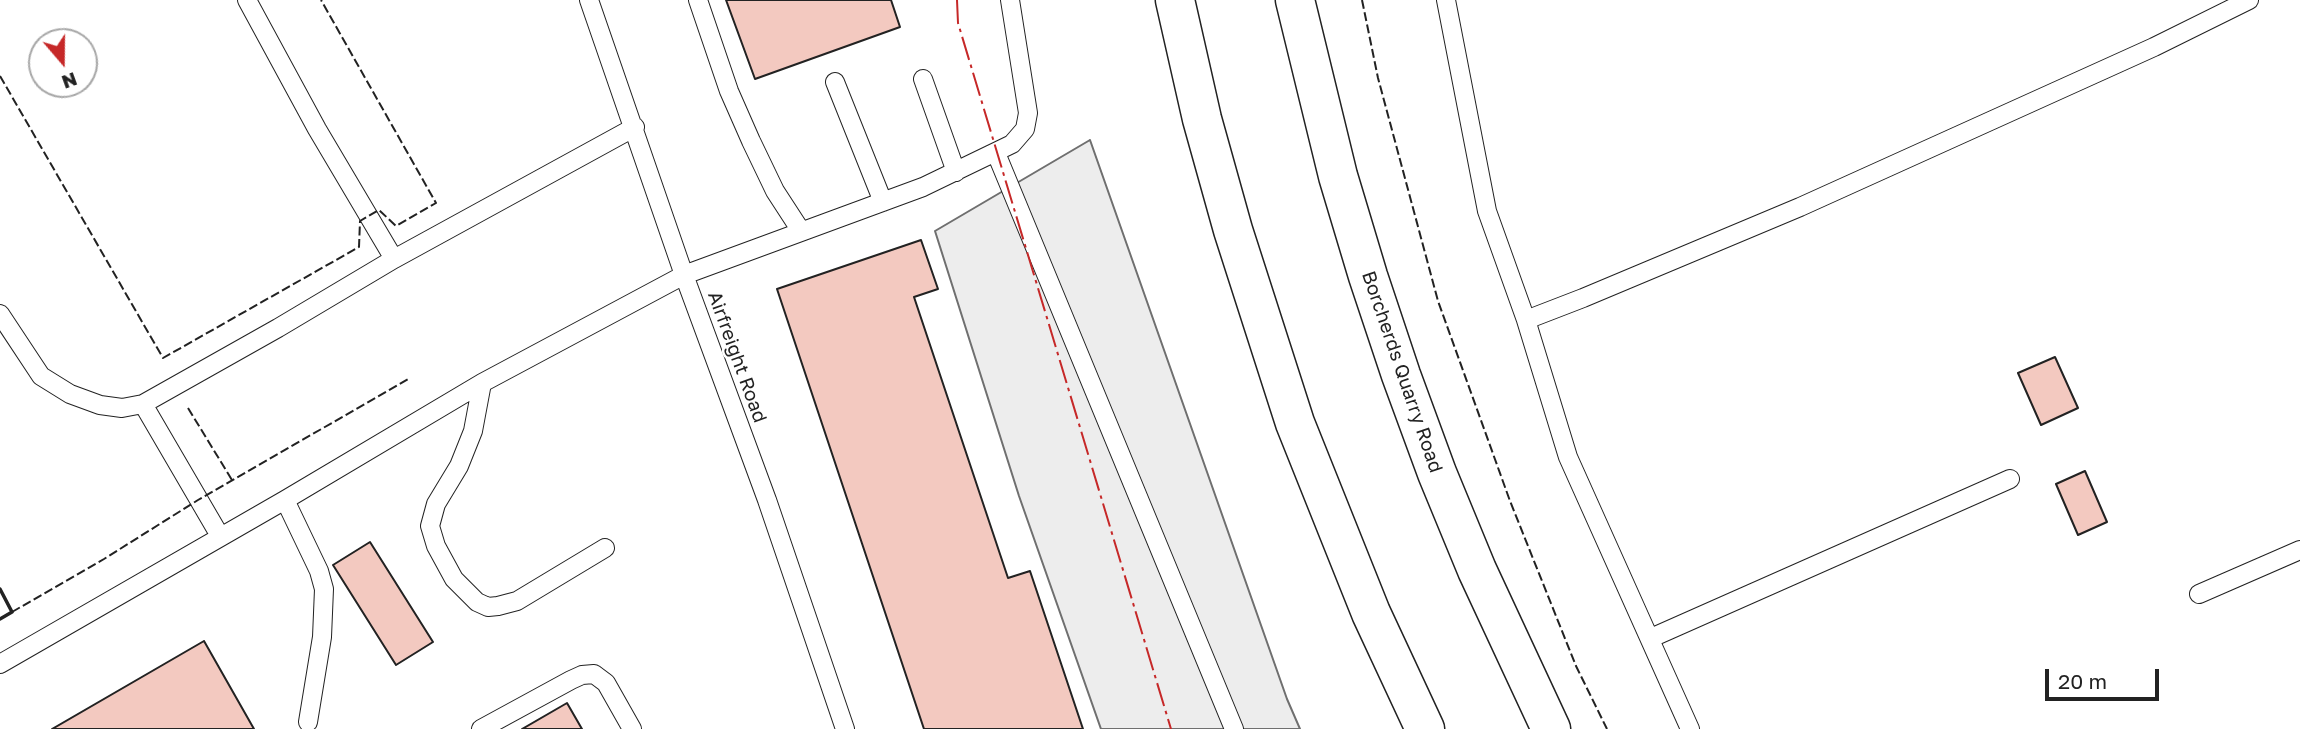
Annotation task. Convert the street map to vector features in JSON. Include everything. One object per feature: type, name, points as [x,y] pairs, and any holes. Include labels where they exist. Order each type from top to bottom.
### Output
[{"type":"main road","points":[[1175,0],[1202,119],[1233,230],[1295,423],[1371,613],[1425,729]]},
{"type":"main road","name":"Borcherds Quarry Road","points":[[1295,0],[1338,176],[1401,375],[1477,570],[1552,729]]},
{"type":"lane","points":[[247,0],[317,130],[394,260]]},
{"type":"lane","name":"Airfreight Road","points":[[589,0],[845,729]]},
{"type":"lane","points":[[698,0],[729,91],[751,141],[775,191],[801,231]]},
{"type":"lane","points":[[0,664],[482,383],[684,275],[883,202],[956,172],[1012,144],[1025,129],[1028,113],[1010,0]]},
{"type":"lane","points":[[1446,0],[1488,211],[1526,320],[1568,457],[1690,729]]},
{"type":"lane","points":[[1526,320],[1800,207],[2154,47],[2249,0]]},
{"type":"lane","points":[[923,79],[956,172]]},
{"type":"lane","points":[[835,82],[883,202]]},
{"type":"lane","points":[[0,314],[41,376],[50,382],[70,394],[100,405],[122,408],[143,404],[394,260],[635,127]]},
{"type":"lane","points":[[996,153],[1234,729]]},
{"type":"lane","points":[[482,383],[473,431],[459,466],[436,504],[430,526],[436,545],[454,579],[477,602],[488,607],[498,606],[517,601],[605,548]]},
{"type":"lane","points":[[143,404],[220,536]]},
{"type":"lane","points":[[1651,638],[2010,479]]},
{"type":"lane","points":[[285,500],[319,570],[324,589],[322,637],[308,722]]},
{"type":"lane","points":[[2199,594],[2300,550]]},
{"type":"lane","points":[[481,729],[571,680],[594,674],[606,682],[632,729]]},
{"type":"shaded area","points":[[1090,140],[1287,699],[1300,729],[1101,729],[1019,496],[935,231]]},
{"type":"building","points":[[726,0],[891,0],[900,27],[755,79]]},
{"type":"building","points":[[921,240],[938,289],[914,297],[1008,578],[1030,571],[1083,729],[924,729],[777,289]]},
{"type":"building","points":[[2055,357],[2078,408],[2041,425],[2018,373]]},
{"type":"building","points":[[2085,471],[2107,522],[2078,535],[2056,484]]},
{"type":"building","points":[[370,542],[433,642],[396,665],[333,565]]},
{"type":"building","points":[[204,641],[254,729],[52,729]]},
{"type":"building","points":[[567,703],[582,729],[522,729]]},
{"type":"fence","points":[[0,76],[163,358],[359,247],[360,221],[379,210],[396,226],[436,203],[321,0]]},
{"type":"fence","points":[[1362,0],[1378,78],[1438,301],[1510,501],[1576,666],[1607,729]]},
{"type":"fence","points":[[12,612],[198,500],[410,378]]},
{"type":"fence","points":[[188,408],[232,480]]},
{"type":"wall","points":[[0,589],[12,612],[0,619]]},
{"type":"power","points":[[957,0],[958,23],[1171,729]]}]
